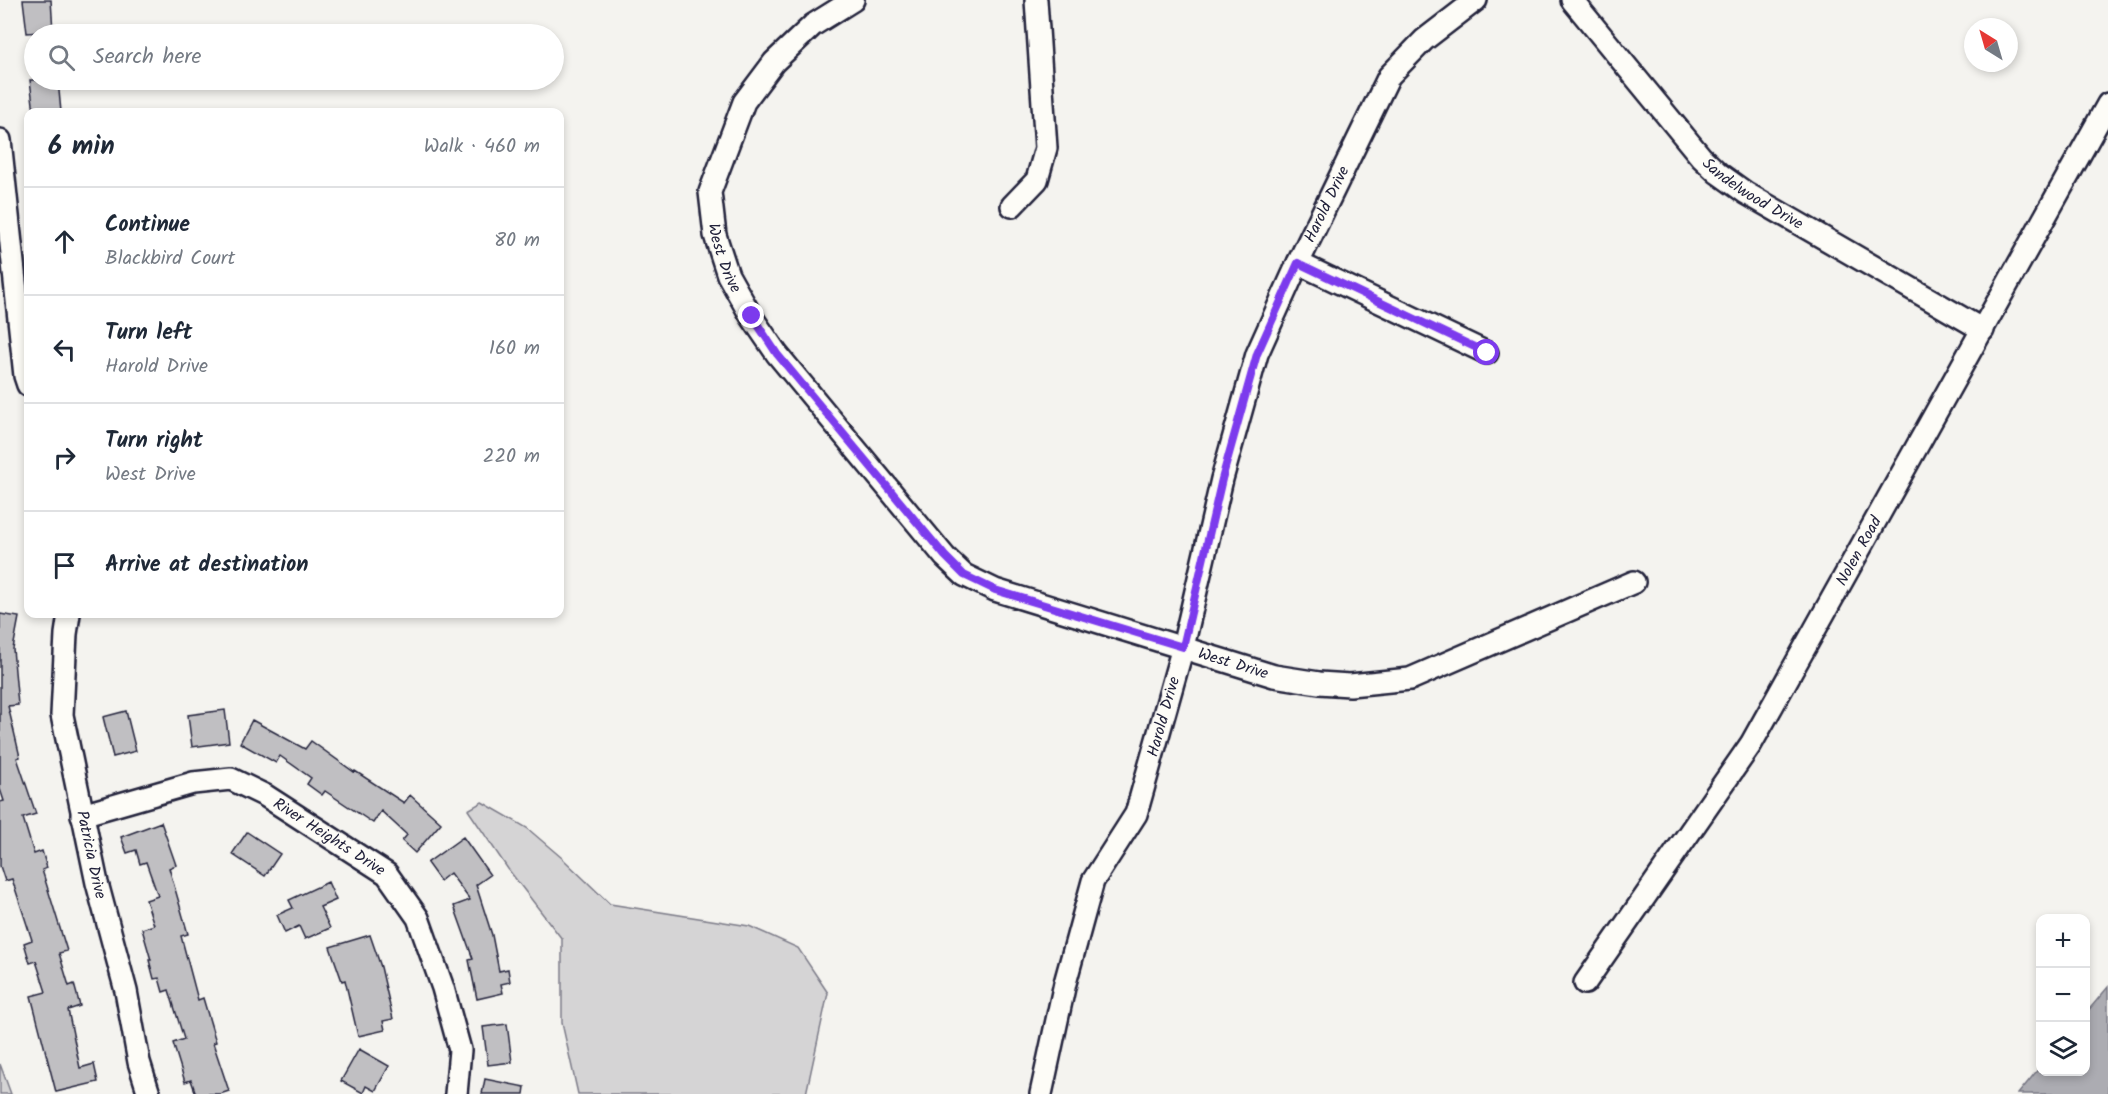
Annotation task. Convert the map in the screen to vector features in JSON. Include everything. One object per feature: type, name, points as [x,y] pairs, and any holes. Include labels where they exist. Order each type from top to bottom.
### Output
[{"type":"street","name":"West Drive","points":[[853,0],[813,25],[774,62],[744,102],[710,192],[715,235],[728,275],[777,354],[945,556],[964,575],[995,590],[1274,676],[1350,685],[1410,679],[1634,582]]},
{"type":"street","points":[[1012,206],[1037,180],[1046,148],[1036,0]]},
{"type":"street","name":"Harold Drive","points":[[1041,1094],[1065,983],[1093,881],[1136,814],[1183,647],[1222,479],[1257,354],[1298,263],[1389,76],[1424,40],[1476,0]]},
{"type":"street","name":"Sandelwood Drive","points":[[1572,0],[1701,158],[1718,172],[1746,193],[1983,330]]},
{"type":"street","name":"Nolen Road","points":[[1585,983],[1751,744],[2108,104]]},
{"type":"street","points":[[0,140],[5,248],[24,370]]},
{"type":"street","points":[[1298,263],[1487,353]]},
{"type":"street","name":"Patricia Drive","points":[[69,618],[62,715],[97,884],[126,991],[140,1062],[150,1094]]},
{"type":"street","name":"River Heights Drive","points":[[82,815],[193,783],[231,779],[266,796],[387,874],[418,918],[443,988],[460,1050],[456,1094]]},
{"type":"shaded area","points":[[482,802],[527,828],[610,904],[749,926],[798,948],[828,993],[806,1094],[578,1094],[562,1023],[562,939],[508,869],[468,810]]},
{"type":"shaded area","points":[[2108,987],[2108,1094],[2018,1094],[2036,1072],[2036,1076],[2090,1076],[2090,1008]]},
{"type":"shaded area","points":[[0,1064],[11,1094],[0,1094]]},
{"type":"building","points":[[23,0],[51,0],[53,24],[26,24]]},
{"type":"building","points":[[31,90],[59,90],[61,108],[34,108]]},
{"type":"building","points":[[0,614],[19,617],[13,649],[18,705],[8,706],[20,757],[17,758],[36,814],[23,818],[34,854],[42,851],[47,868],[42,870],[67,951],[59,953],[69,986],[74,984],[80,1006],[68,1010],[80,1068],[94,1064],[98,1082],[56,1092],[31,996],[46,992],[36,961],[30,963],[24,943],[32,940],[12,879],[5,881],[0,866],[0,802],[4,801],[0,789]]},
{"type":"building","points":[[225,710],[229,742],[192,747],[188,715]]},
{"type":"building","points":[[126,711],[136,751],[113,757],[103,717]]},
{"type":"building","points":[[252,720],[305,749],[311,741],[354,772],[404,803],[410,795],[441,823],[415,853],[402,841],[407,835],[381,811],[373,823],[325,791],[322,795],[307,784],[311,778],[280,756],[276,763],[240,743]]},
{"type":"building","points":[[161,822],[176,865],[169,868],[188,934],[181,936],[198,1000],[203,998],[216,1042],[213,1043],[229,1091],[220,1094],[196,1094],[191,1080],[185,1082],[173,1043],[184,1039],[169,990],[163,992],[159,978],[154,979],[142,929],[154,925],[146,900],[158,896],[146,862],[140,864],[136,850],[127,853],[121,837]]},
{"type":"building","points":[[247,832],[280,854],[265,876],[232,854]]},
{"type":"building","points":[[463,837],[490,875],[476,885],[492,935],[499,971],[508,969],[510,982],[501,984],[503,993],[477,999],[469,960],[473,959],[454,906],[470,900],[450,873],[440,881],[427,863]]},
{"type":"building","points":[[328,882],[336,900],[320,907],[330,928],[305,939],[299,926],[285,933],[277,915],[293,908],[289,900]]},
{"type":"building","points":[[370,935],[381,967],[393,1019],[383,1021],[385,1030],[358,1036],[345,980],[342,981],[330,947]]},
{"type":"building","points":[[507,1024],[512,1062],[488,1065],[483,1027]]},
{"type":"building","points":[[359,1049],[389,1066],[375,1091],[366,1086],[363,1093],[341,1081]]},
{"type":"building","points":[[485,1079],[525,1087],[524,1094],[482,1094]]},
{"type":"route","points":[[752,316],[777,354],[945,556],[964,575],[995,590],[1183,647],[1222,479],[1257,354],[1298,263],[1487,353]]}]
